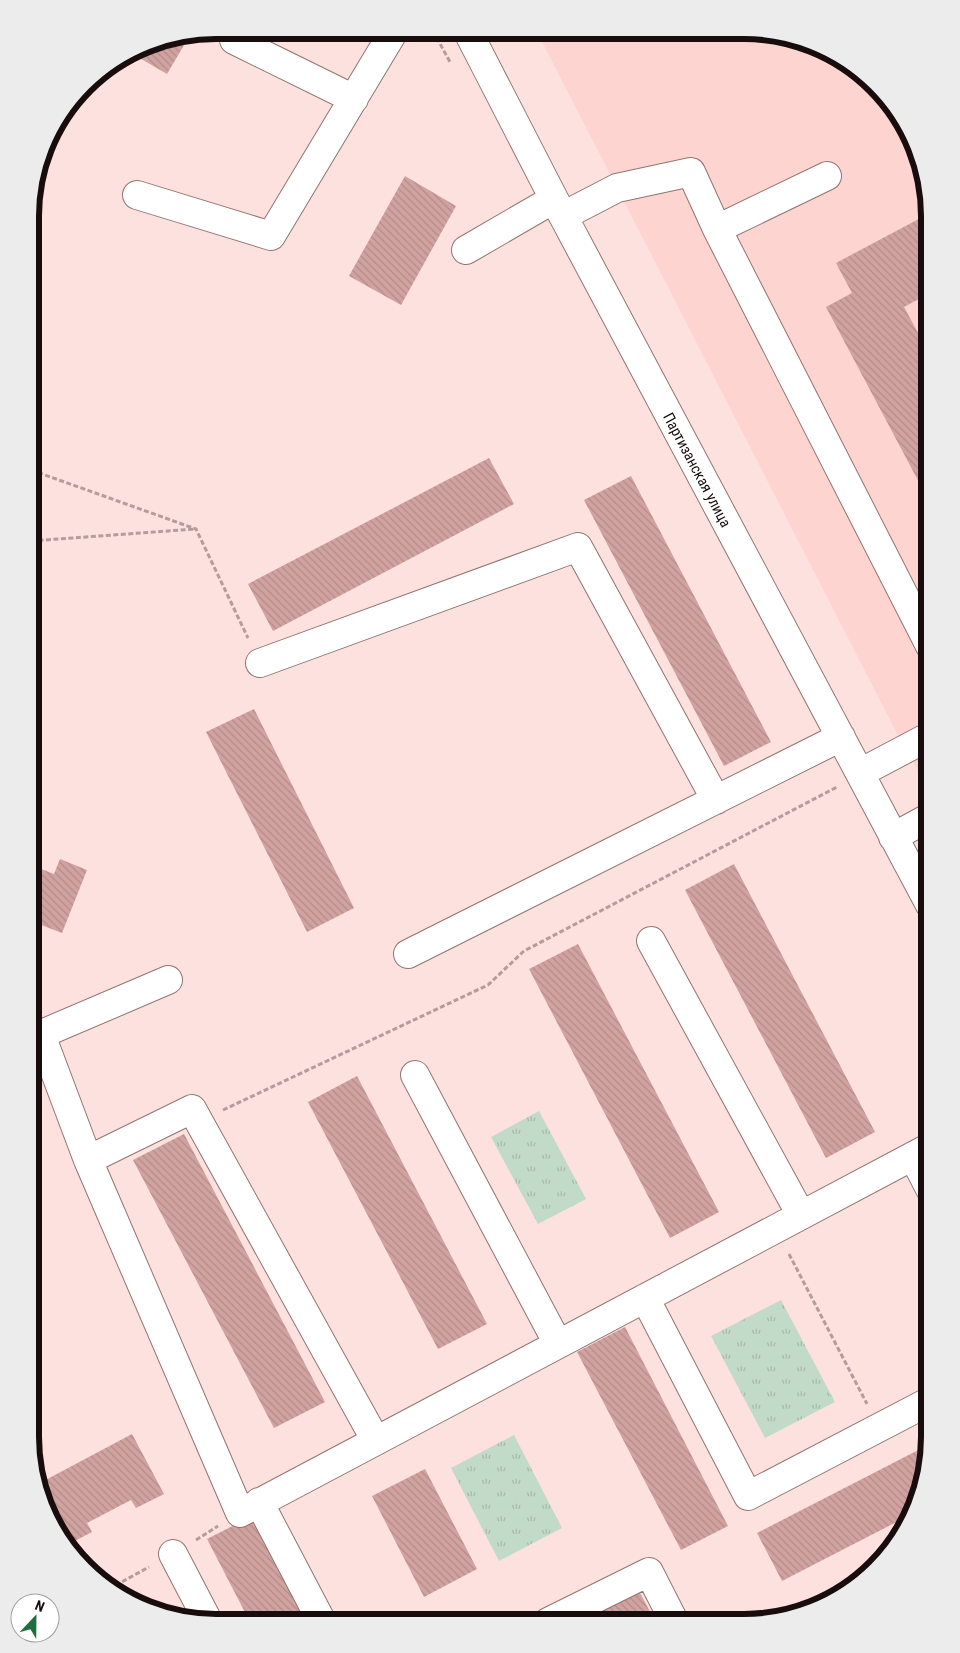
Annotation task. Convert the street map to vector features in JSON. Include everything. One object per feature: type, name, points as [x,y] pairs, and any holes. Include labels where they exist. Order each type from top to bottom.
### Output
[{"type":"street","points":[[137,195],[271,236],[389,39]]},
{"type":"street","name":"Партизанская улица","points":[[472,39],[558,208],[804,672],[841,738],[850,779],[893,837],[921,888]]},
{"type":"street","points":[[234,40],[354,99]]},
{"type":"street","points":[[466,250],[558,208],[617,188],[690,172],[921,628]]},
{"type":"street","points":[[717,228],[827,176]]},
{"type":"street","points":[[260,664],[578,547],[716,800]]},
{"type":"street","points":[[408,954],[841,738]]},
{"type":"street","points":[[850,779],[921,741]]},
{"type":"street","points":[[893,837],[921,822]]},
{"type":"street","points":[[651,941],[801,1215]]},
{"type":"street","points":[[39,1036],[168,980]]},
{"type":"street","points":[[39,1044],[240,1513],[921,1152]]},
{"type":"street","points":[[415,1075],[558,1344]]},
{"type":"street","points":[[88,1160],[192,1109],[376,1440]]},
{"type":"street","points":[[644,1298],[748,1496],[921,1407]]},
{"type":"street","points":[[259,1502],[318,1614]]},
{"type":"street","points":[[173,1554],[204,1614]]},
{"type":"street","points":[[564,1614],[649,1572],[670,1614]]},
{"type":"path","points":[[39,473],[196,529],[260,664]]},
{"type":"path","points":[[39,539],[196,529]]},
{"type":"path","points":[[200,1121],[488,985],[524,951],[850,779]]},
{"type":"path","points":[[776,1229],[879,1428]]},
{"type":"shaded area","points":[[541,39],[756,39],[779,42],[812,52],[843,68],[870,90],[898,127],[912,159],[918,181],[921,204],[921,775],[905,749]]},
{"type":"green space","points":[[539,1111],[586,1199],[538,1224],[491,1137]]},
{"type":"green space","points":[[781,1300],[835,1402],[765,1438],[711,1336]]},
{"type":"green space","points":[[514,1435],[562,1528],[499,1561],[451,1468]]},
{"type":"building","points":[[186,41],[167,74],[137,57],[159,48]]},
{"type":"building","points":[[405,176],[456,206],[401,305],[349,276]]},
{"type":"building","points":[[921,218],[921,298],[904,307],[921,338],[921,486],[826,307],[852,293],[836,263]]},
{"type":"building","points":[[489,458],[514,504],[273,631],[248,584]]},
{"type":"building","points":[[631,476],[771,742],[724,766],[584,500]]},
{"type":"building","points":[[254,709],[354,908],[307,932],[206,732]]},
{"type":"building","points":[[60,859],[87,870],[62,933],[39,924],[39,868],[54,874]]},
{"type":"building","points":[[734,864],[875,1132],[826,1158],[685,890]]},
{"type":"building","points":[[578,944],[719,1212],[670,1238],[529,969]]},
{"type":"building","points":[[357,1076],[487,1324],[438,1349],[308,1102]]},
{"type":"building","points":[[184,1134],[325,1402],[274,1428],[133,1160]]},
{"type":"building","points":[[625,1327],[728,1526],[681,1550],[577,1352]]},
{"type":"building","points":[[132,1434],[164,1494],[136,1508],[131,1500],[87,1523],[92,1532],[73,1542],[57,1516],[44,1481]]},
{"type":"building","points":[[921,1449],[918,1472],[912,1494],[901,1520],[782,1581],[757,1533]]},
{"type":"building","points":[[425,1469],[477,1569],[424,1597],[372,1496]]},
{"type":"building","points":[[254,1515],[306,1614],[246,1614],[207,1539]]},
{"type":"building","points":[[638,1589],[651,1614],[589,1614]]}]
